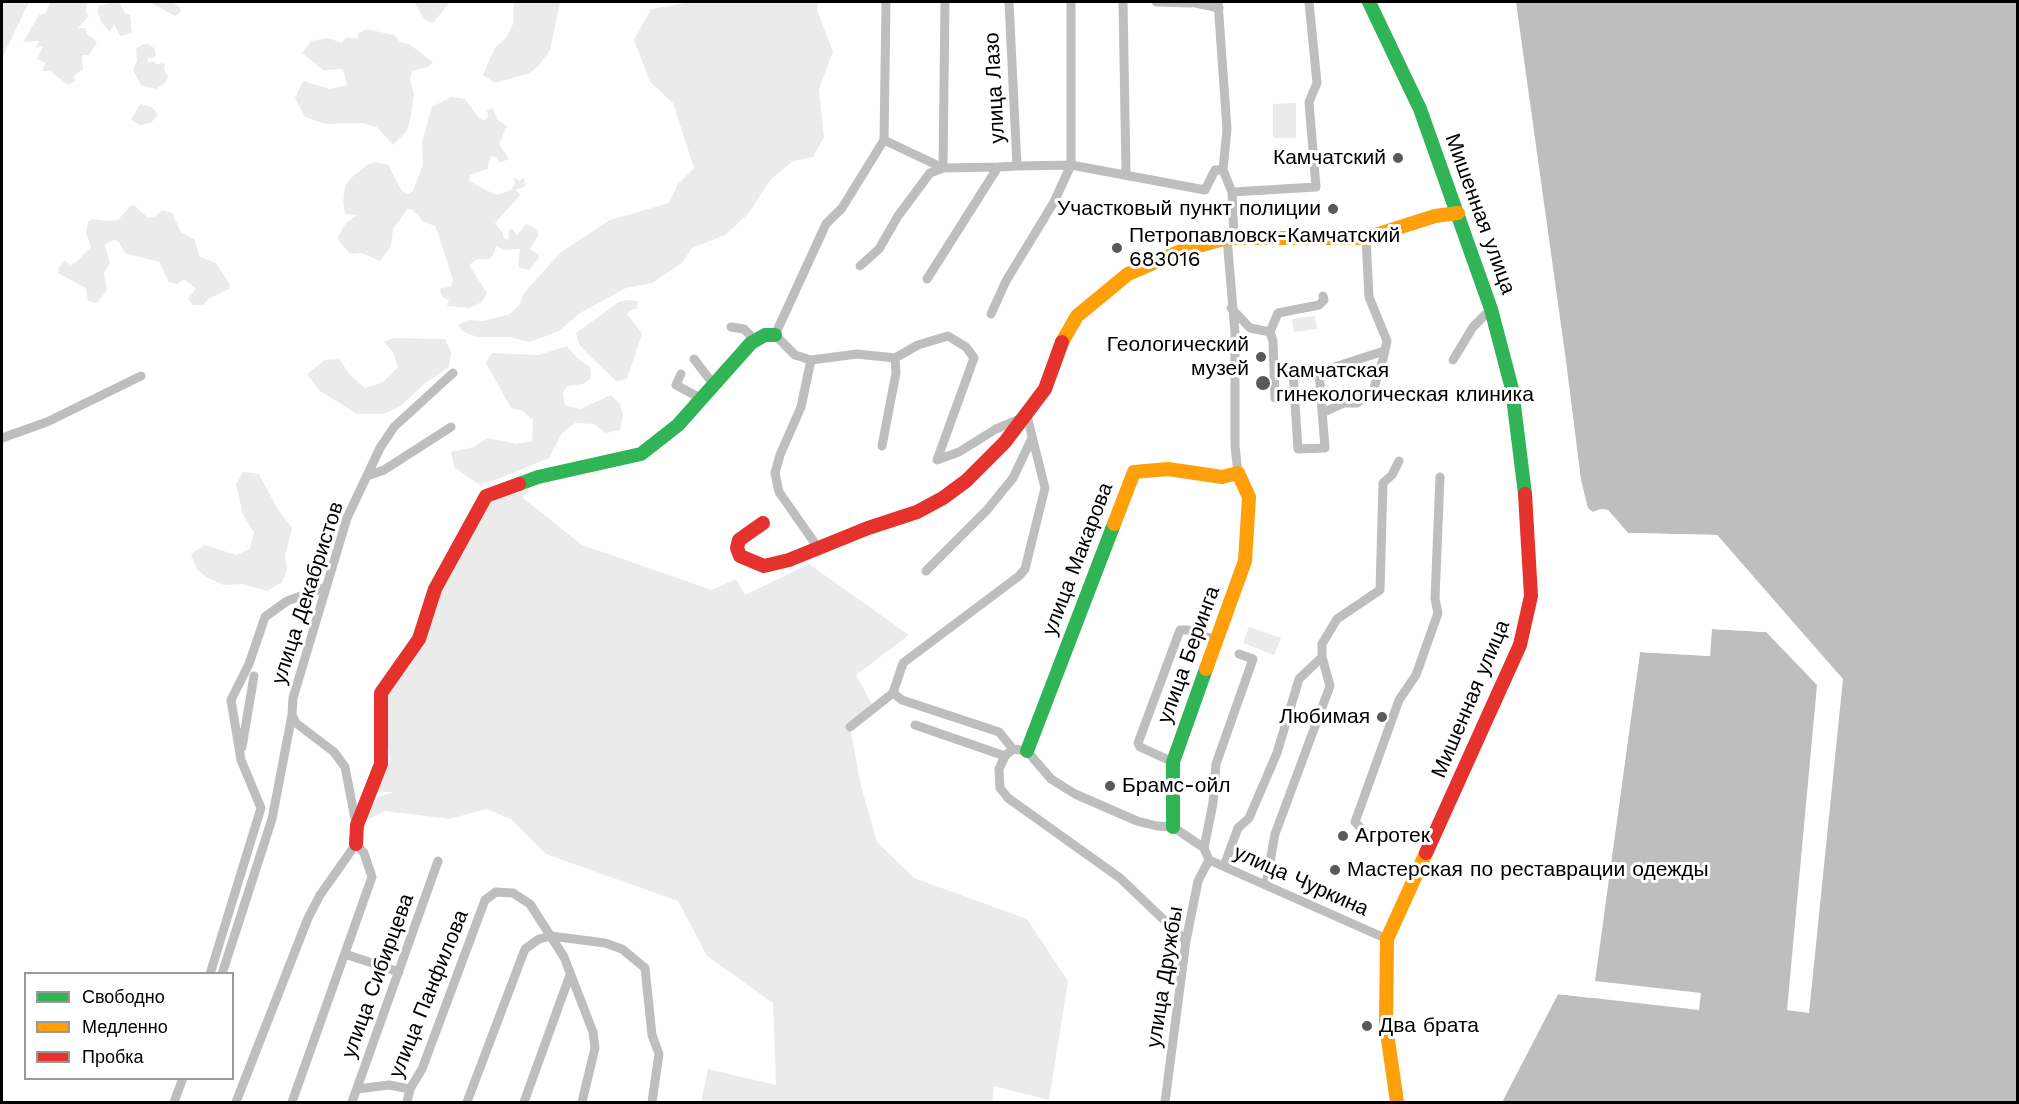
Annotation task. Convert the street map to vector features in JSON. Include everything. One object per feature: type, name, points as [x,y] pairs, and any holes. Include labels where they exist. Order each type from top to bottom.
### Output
[{"type":"street","points":[[775,335],[826,224],[842,208],[884,140],[886,2]]},
{"type":"street","points":[[943,168],[945,2]]},
{"type":"street","name":"улица Лазо","points":[[927,279],[998,167],[1017,166],[1009,2]]},
{"type":"street","points":[[991,314],[1006,281],[1054,202],[1071,165],[1071,2]]},
{"type":"street","points":[[1123,2],[1126,174]]},
{"type":"street","points":[[1156,2],[1219,5],[1227,129],[1223,170],[1232,192],[1231,308],[1235,333],[1235,446],[1238,473]]},
{"type":"street","points":[[1232,192],[1316,188],[1309,102],[1317,83],[1309,2]]},
{"type":"street","name":"Мишенная улица","points":[[1369,2],[1413,93],[1491,309],[1512,389],[1519,429],[1532,563],[1530,607],[1520,645],[1387,939],[1386,1026],[1397,1102]]},
{"type":"street","points":[[884,140],[943,168]]},
{"type":"street","points":[[1017,166],[1071,165],[1205,190],[1215,170],[1223,170]]},
{"type":"street","points":[[860,266],[879,249],[898,216],[930,173],[943,168],[998,167]]},
{"type":"street","points":[[763,523],[739,540],[737,548],[740,556],[764,566],[819,549],[868,528],[917,512],[943,498],[974,474],[1027,416],[1046,389],[1063,340],[1072,324],[1092,301],[1128,274],[1181,251],[1230,238],[1321,236],[1365,238],[1435,216],[1458,213]]},
{"type":"street","points":[[1322,413],[1344,403],[1358,403],[1373,391],[1387,340],[1369,297],[1365,238]]},
{"type":"street","points":[[1275,398],[1274,341],[1270,332],[1278,313],[1319,305],[1324,300],[1323,296]]},
{"type":"street","points":[[1231,308],[1250,328],[1270,332]]},
{"type":"street","points":[[1453,360],[1473,327],[1491,309]]},
{"type":"street","points":[[731,327],[744,329],[750,335],[751,343]]},
{"type":"street","points":[[236,1102],[308,918],[320,895],[356,844],[357,825],[381,764],[381,693],[419,639],[432,596],[479,505],[486,496],[538,477],[641,454],[678,425],[751,343],[765,335],[775,335],[795,355],[811,360],[857,354],[895,358],[918,345],[948,336],[966,347],[974,358],[936,460],[959,452],[996,429],[1027,416]]},
{"type":"street","points":[[1328,369],[1293,372],[1298,449],[1325,448],[1320,372],[1384,351]]},
{"type":"street","points":[[882,446],[896,373],[895,358]]},
{"type":"street","points":[[694,359],[714,385]]},
{"type":"street","points":[[811,360],[801,407],[780,454],[776,473],[779,492],[819,549]]},
{"type":"street","name":"улица Декабристов","points":[[223,972],[272,819],[296,687],[347,518],[390,432],[453,373]]},
{"type":"street","points":[[681,374],[676,385],[702,399]]},
{"type":"street","points":[[2,438],[47,422],[141,376]]},
{"type":"street","points":[[850,727],[893,693],[903,663],[1019,576],[1025,569],[1045,488],[1027,416]]},
{"type":"street","points":[[367,476],[384,470],[451,427]]},
{"type":"street","points":[[926,571],[951,544],[968,532],[1013,478],[1032,438]]},
{"type":"street","points":[[1266,884],[1275,834],[1329,686],[1322,657],[1322,644],[1337,619],[1380,590],[1383,483],[1392,475],[1399,461]]},
{"type":"street","name":"улица Макарова","points":[[1020,750],[1134,472],[1168,469],[1222,477],[1238,473]]},
{"type":"street","name":"улица Беринга","points":[[1173,827],[1173,762],[1245,561],[1249,497],[1238,473]]},
{"type":"street","points":[[1369,837],[1355,822],[1399,700],[1416,675],[1438,613],[1435,599],[1440,477]]},
{"type":"street","points":[[211,972],[261,808],[241,760],[231,700],[249,664],[265,617],[287,601],[326,587]]},
{"type":"street","points":[[1173,762],[1140,747],[1138,743],[1180,630],[1188,630],[1215,640]]},
{"type":"street","points":[[1204,848],[1213,803],[1216,765],[1253,659],[1239,654]]},
{"type":"street","points":[[1224,866],[1238,828],[1249,818],[1277,753],[1299,679],[1322,657]]},
{"type":"street","name":"улица Декабристов","points":[[238,760],[246,729],[247,706],[254,676]]},
{"type":"street","name":"улица Чуркина","points":[[893,693],[902,700],[999,732],[1051,779],[1075,794],[1137,821],[1173,827],[1204,848],[1209,860],[1387,939]]},
{"type":"street","name":"улица Декабристов","points":[[292,715],[301,727],[327,745],[342,762],[348,776],[357,825]]},
{"type":"street","points":[[915,725],[1005,756],[1020,750]]},
{"type":"street","points":[[1005,756],[999,769],[1000,788],[1008,798],[1120,878],[1186,941]]},
{"type":"street","points":[[292,1102],[372,877],[364,853],[356,844]]},
{"type":"street","name":"улица Дружбы","points":[[1165,1102],[1186,941],[1198,881],[1209,860]]},
{"type":"street","name":"улица Сибирцева","points":[[352,1102],[438,861]]},
{"type":"street","name":"улица Панфилова","points":[[408,1102],[410,1089],[422,1069],[485,900],[496,892],[513,893],[530,904],[551,936]]},
{"type":"street","points":[[551,936],[564,957],[593,1032],[595,1048],[582,1102]]},
{"type":"street","points":[[467,1102],[525,949],[539,939],[551,936],[605,943],[622,949],[645,968],[652,1035],[658,1054],[652,1102]]},
{"type":"street","points":[[345,954],[399,972]]},
{"type":"street","points":[[524,1102],[570,975]]},
{"type":"street","points":[[174,1102],[182,1080]]},
{"type":"street","points":[[357,1089],[383,1085],[410,1089]]},
{"type":"shaded area","points":[[2,2],[29,2],[2,58]]},
{"type":"shaded area","points":[[50,2],[87,2],[86,11],[89,16],[78,28],[85,28],[87,34],[97,42],[89,55],[82,55],[83,69],[74,76],[75,81],[68,85],[50,71],[42,71],[46,63],[37,59],[43,46],[36,48],[39,41],[23,42],[39,15],[46,13]]},
{"type":"shaded area","points":[[105,2],[119,2],[125,13],[130,15],[132,33],[120,36],[114,24],[110,32],[102,23],[97,11],[100,5],[109,4]]},
{"type":"shaded area","points":[[141,2],[172,2],[180,7],[181,12],[175,16],[151,3]]},
{"type":"shaded area","points":[[414,2],[450,2],[433,23],[425,20]]},
{"type":"shaded area","points":[[514,2],[560,2],[550,50],[530,73],[495,83],[483,75],[495,48],[507,37],[513,24]]},
{"type":"shaded area","points":[[692,2],[818,2],[817,11],[833,51],[819,89],[824,137],[813,157],[793,161],[771,179],[748,214],[725,235],[692,248],[682,263],[652,283],[626,288],[580,313],[559,331],[530,342],[510,337],[477,337],[464,332],[458,325],[470,320],[483,321],[510,314],[520,304],[524,293],[561,252],[610,220],[669,203],[678,184],[694,168],[673,103],[650,82],[634,40],[651,9]]},
{"type":"shaded area","points":[[1516,2],[2017,2],[2017,1102],[1502,1102],[1558,994],[1592,998],[1640,652],[1710,656],[1711,629],[1766,632],[1778,605],[1717,535],[1628,533],[1608,510],[1601,509],[1593,512],[1588,508],[1581,480]]},
{"type":"shaded area","points":[[366,29],[394,35],[400,42],[409,44],[433,62],[428,67],[412,71],[410,79],[414,94],[407,131],[393,145],[377,127],[362,123],[325,124],[305,117],[295,98],[303,81],[330,89],[347,85],[343,69],[323,70],[302,53],[311,41],[328,38],[342,43],[346,37],[358,39],[358,34]]},
{"type":"shaded area","points":[[147,43],[154,48],[156,53],[154,58],[148,58],[148,63],[153,61],[157,64],[165,63],[164,70],[168,76],[166,82],[156,89],[141,85],[133,70],[137,61],[136,48]]},
{"type":"shaded area","points":[[451,97],[465,99],[478,117],[484,120],[488,117],[487,110],[493,109],[498,120],[507,126],[499,144],[509,159],[499,163],[496,157],[491,156],[487,169],[470,175],[469,181],[496,195],[511,190],[515,184],[514,177],[519,181],[524,178],[525,186],[516,190],[520,195],[495,223],[503,233],[504,239],[508,240],[509,229],[513,229],[516,236],[526,224],[535,228],[539,234],[530,249],[538,254],[539,258],[529,270],[518,267],[520,249],[504,250],[496,246],[494,254],[489,259],[477,259],[469,265],[487,293],[482,302],[469,308],[447,306],[449,300],[442,297],[440,289],[451,286],[453,280],[438,233],[435,226],[424,222],[412,209],[407,209],[393,229],[391,246],[380,261],[361,253],[350,254],[337,238],[346,223],[357,215],[345,214],[343,203],[345,187],[350,179],[367,165],[376,162],[388,165],[402,191],[408,194],[413,191],[423,165],[422,142],[432,107]]},
{"type":"shaded area","points":[[1296,103],[1296,138],[1273,138],[1273,104]]},
{"type":"shaded area","points":[[140,104],[152,107],[158,114],[151,123],[140,125],[131,120]]},
{"type":"shaded area","points":[[134,205],[148,218],[156,216],[162,210],[172,213],[181,232],[194,239],[200,257],[216,263],[230,284],[229,289],[208,299],[203,305],[193,305],[188,298],[196,289],[188,282],[184,279],[177,284],[169,282],[159,262],[125,253],[118,241],[113,240],[105,245],[110,263],[104,273],[107,290],[97,303],[88,301],[86,288],[58,273],[59,268],[65,260],[70,265],[75,263],[91,247],[86,233],[88,222],[92,219],[118,220],[130,206]]},
{"type":"shaded area","points":[[638,301],[637,309],[630,310],[627,314],[642,334],[627,379],[616,381],[579,344],[576,333],[619,302]]},
{"type":"shaded area","points":[[1315,316],[1317,329],[1294,332],[1292,319]]},
{"type":"shaded area","points":[[393,338],[445,339],[451,352],[449,367],[424,384],[401,406],[383,414],[357,414],[320,391],[307,374],[325,360],[339,359],[351,376],[365,388],[383,382],[398,367],[393,352],[384,342]]},
{"type":"shaded area","points":[[567,346],[577,358],[590,367],[591,378],[583,384],[567,386],[563,393],[565,405],[580,409],[611,395],[620,404],[623,415],[620,430],[606,433],[594,424],[575,423],[562,433],[549,458],[493,481],[478,484],[454,467],[451,452],[474,447],[487,438],[516,444],[532,441],[533,420],[523,411],[511,408],[486,363],[492,353],[539,355]]},
{"type":"shaded area","points":[[243,472],[259,474],[277,508],[292,528],[285,556],[287,570],[282,582],[267,591],[242,584],[224,585],[206,577],[196,568],[191,554],[205,545],[236,555],[250,549],[254,532],[243,515],[236,484]]},
{"type":"shaded area","points":[[522,487],[531,491],[525,493],[523,498],[582,545],[712,590],[736,579],[745,595],[809,564],[909,635],[856,675],[874,708],[850,727],[861,786],[877,842],[914,878],[1027,919],[1068,981],[1049,1100],[994,1086],[992,1102],[701,1102],[708,1069],[776,1085],[773,1003],[707,956],[678,901],[546,854],[511,819],[486,809],[450,819],[385,811],[357,825],[378,797],[393,792],[377,792],[390,760],[383,701],[488,500]]},
{"type":"shaded area","points":[[1249,627],[1281,638],[1274,655],[1243,643]]},
{"type":"pier","points":[[1601,509],[1608,510],[1628,533],[1717,535],[1843,679],[1809,1013],[1787,1010],[1817,685],[1766,632],[1712,629],[1710,656],[1640,652],[1595,981],[1701,993],[1699,1010],[1558,994],[1502,1102],[1499,1102],[1556,992],[1590,994],[1638,650],[1707,653],[1709,626],[1764,629],[1774,606],[1715,537],[1627,536],[1622,534],[1606,512],[1594,515],[1593,512]]},
{"type":"traffic: fast","points":[[1369,2],[1420,109],[1491,309],[1512,389],[1525,494]]},
{"type":"traffic: fast","points":[[519,484],[538,477],[641,454],[678,425],[751,343],[765,335],[775,335]]},
{"type":"traffic: fast","points":[[1027,751],[1114,524]]},
{"type":"traffic: fast","points":[[1173,827],[1173,762],[1206,669]]},
{"type":"traffic: slow","points":[[1062,342],[1077,316],[1128,274],[1181,251],[1227,238],[1366,238],[1435,216],[1458,213]]},
{"type":"traffic: slow","points":[[1114,524],[1134,472],[1168,469],[1222,477],[1238,473],[1249,497],[1245,561],[1206,669]]},
{"type":"traffic: slow","points":[[1397,1102],[1386,1026],[1387,939],[1426,853]]},
{"type":"traffic: jam","points":[[763,523],[739,540],[737,548],[740,556],[764,566],[789,560],[868,528],[917,512],[943,498],[966,481],[1005,442],[1045,389],[1062,342]]},
{"type":"traffic: jam","points":[[356,844],[357,825],[381,764],[381,693],[419,639],[435,589],[486,496],[519,484]]},
{"type":"traffic: jam","points":[[1426,853],[1520,645],[1531,596],[1525,494]]},
{"type":"place","name":"Камчатский","points":[[1398,158]]},
{"type":"place","name":"Участковый пункт полиции","points":[[1333,209]]},
{"type":"place","name":"Петропавловск-Камчатский 683016","points":[[1117,248]]},
{"type":"place","name":"Геологический музей","points":[[1261,357]]},
{"type":"place","name":"Камчатская гинекологическая клиника","points":[[1263,383]]},
{"type":"place","name":"Любимая","points":[[1382,717]]},
{"type":"place","name":"Брамс-ойл","points":[[1110,786]]},
{"type":"place","name":"Агротек","points":[[1343,836]]},
{"type":"place","name":"Мастерская по реставрации одежды","points":[[1335,870]]},
{"type":"place","name":"Два брата","points":[[1367,1026]]}]
